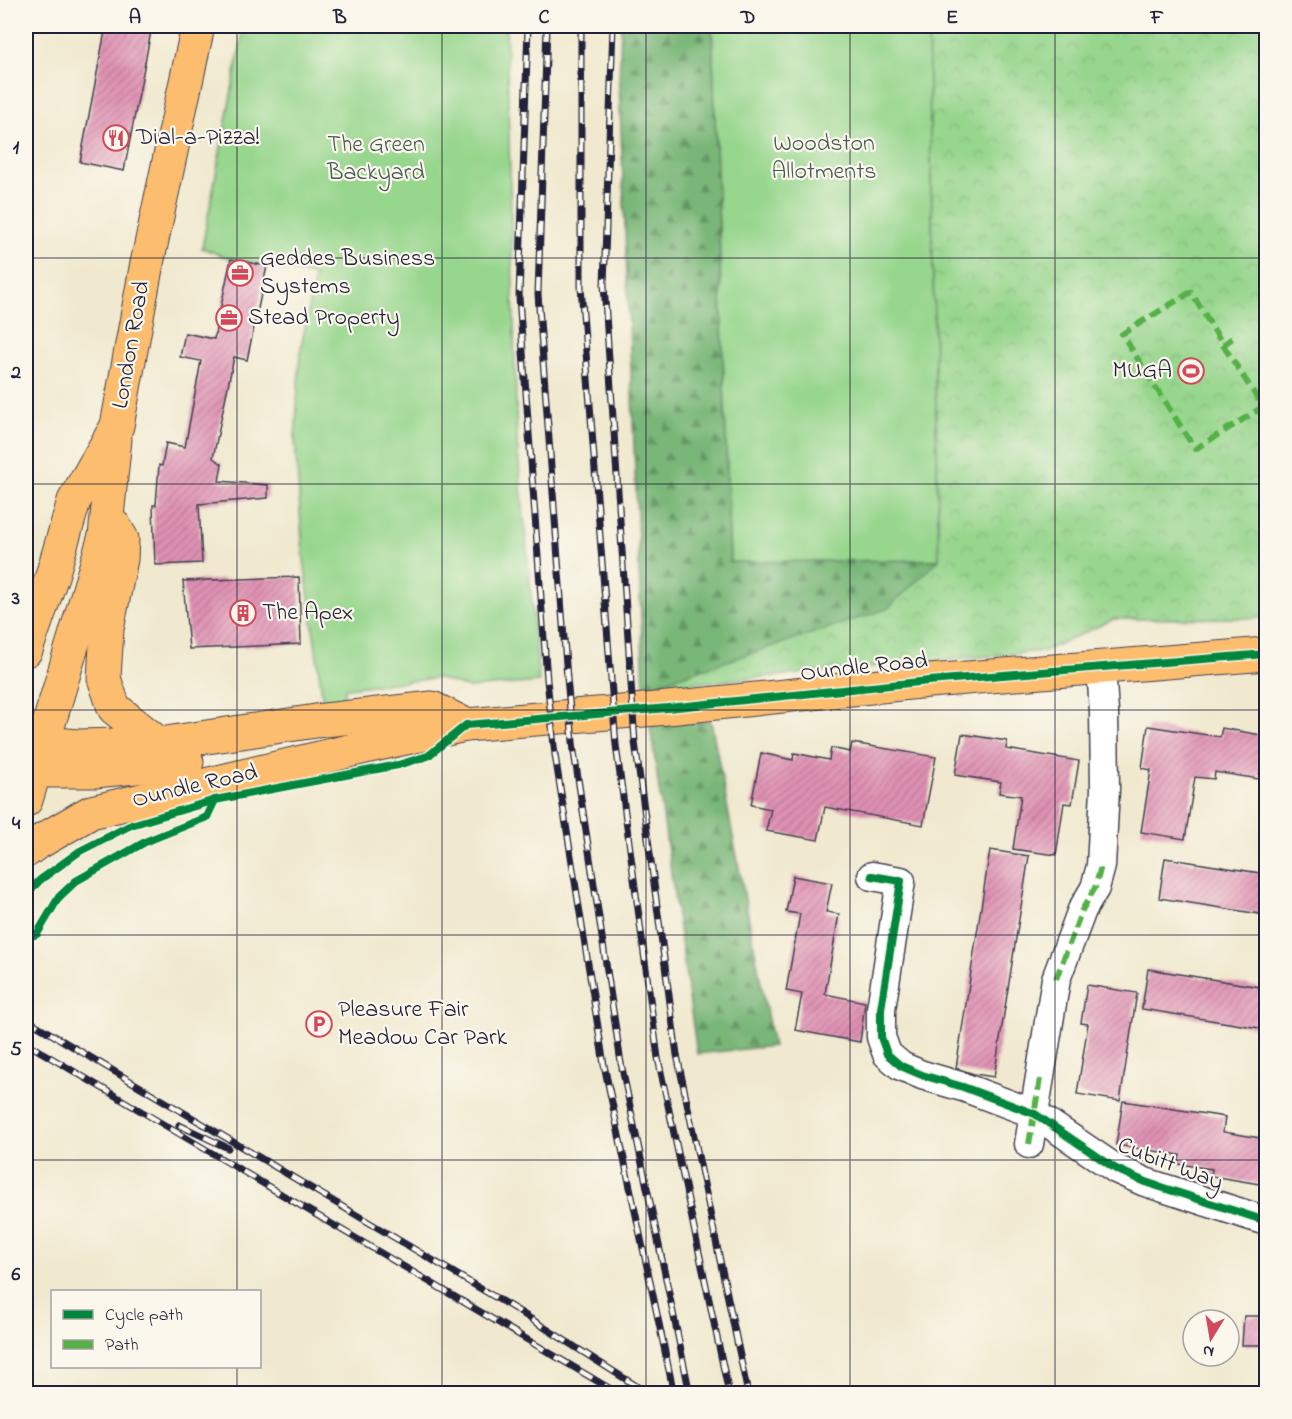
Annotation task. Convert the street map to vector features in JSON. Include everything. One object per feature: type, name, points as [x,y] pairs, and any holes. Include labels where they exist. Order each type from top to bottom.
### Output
[{"type":"main road","name":"London Road","points":[[27,644],[52,576],[74,501],[117,426],[146,268],[198,26]]},
{"type":"main road","points":[[31,765],[105,536],[117,426]]},
{"type":"main road","name":"Oundle Road","points":[[108,512],[122,539],[121,559],[107,629],[104,678],[114,708],[159,744]]},
{"type":"main road","name":"Oundle Road","points":[[26,851],[91,812],[466,725],[1266,654]]},
{"type":"main road","name":"Oundle Road","points":[[31,765],[77,746],[159,744],[316,721],[432,708],[466,725]]},
{"type":"main road","name":"Oundle Road","points":[[31,765],[69,772],[106,770],[157,766],[257,751],[374,745]]},
{"type":"street","points":[[1029,1144],[1056,979],[1082,910],[1095,888],[1101,866],[1105,789],[1101,667]]},
{"type":"street","name":"Cubitt Way","points":[[872,876],[901,881],[881,1009],[880,1037],[887,1054],[901,1066],[922,1075],[963,1087],[1035,1114],[1116,1170],[1145,1182],[1266,1221]]},
{"type":"green space","name":"The Green Backyard","points":[[244,26],[506,26],[517,443],[539,682],[469,688],[437,678],[346,688],[342,700],[323,702],[303,552],[295,440],[300,353],[315,276],[231,259],[202,248]]},
{"type":"green space","points":[[621,26],[712,26],[730,562],[939,560],[888,609],[644,688],[619,82]]},
{"type":"green space","name":"Woodston Allotments","points":[[712,26],[928,26],[939,560],[730,563]]},
{"type":"green space","points":[[928,26],[1266,26],[1266,618],[1114,619],[1044,651],[644,688],[887,609],[939,560]]},
{"type":"green space","points":[[711,721],[773,1046],[697,1054],[650,726]]},
{"type":"building","points":[[106,26],[152,26],[124,171],[80,162]]},
{"type":"building","points":[[231,259],[267,266],[247,360],[234,357],[213,458],[222,464],[219,481],[268,485],[268,498],[199,504],[202,563],[155,565],[153,505],[156,505],[159,465],[162,466],[166,443],[185,447],[201,361],[180,357],[185,333],[214,339]]},
{"type":"building","name":"The Apex","points":[[299,577],[301,644],[189,649],[183,581]]},
{"type":"building","points":[[1148,726],[1220,737],[1222,728],[1266,736],[1266,771],[1260,770],[1259,779],[1215,772],[1214,779],[1195,777],[1185,839],[1141,832],[1151,770],[1142,768]]},
{"type":"building","points":[[962,734],[1007,741],[1006,749],[1079,761],[1072,804],[1064,803],[1056,855],[1013,849],[1021,796],[999,793],[1001,782],[955,775]]},
{"type":"building","points":[[852,743],[936,757],[923,825],[825,807],[818,840],[766,831],[771,809],[751,805],[761,753],[793,760],[794,753],[829,760],[831,748],[850,752]]},
{"type":"building","points":[[990,850],[1029,856],[994,1077],[956,1068]]},
{"type":"building","points":[[1165,858],[1266,874],[1266,915],[1159,898]]},
{"type":"building","points":[[793,876],[832,883],[826,912],[839,914],[825,994],[865,1002],[860,1042],[795,1030],[802,994],[786,991],[800,914],[786,912]]},
{"type":"building","points":[[1148,969],[1266,988],[1266,1029],[1142,1009]]},
{"type":"building","points":[[1087,985],[1137,993],[1120,1101],[1077,1094],[1088,1024],[1081,1023]]},
{"type":"building","points":[[1123,1101],[1225,1117],[1223,1132],[1266,1139],[1266,1185],[1211,1176],[1212,1169],[1178,1164],[1180,1155],[1116,1145]]},
{"type":"building","points":[[1244,1316],[1266,1316],[1266,1345],[1242,1345]]},
{"type":"railway","points":[[528,26],[519,297],[547,680],[555,755],[604,1065],[674,1394]]},
{"type":"railway","points":[[547,26],[538,294],[574,752],[621,1063],[690,1394]]},
{"type":"railway","points":[[581,26],[581,287],[616,745],[658,1058],[729,1394]]},
{"type":"railway","points":[[613,26],[604,285],[635,742],[677,1055],[748,1394]]},
{"type":"railway","points":[[26,1019],[520,1312],[649,1394]]},
{"type":"railway","points":[[26,1043],[619,1394]]},
{"type":"railway","points":[[179,1125],[228,1148]]},
{"type":"marked path","points":[[1223,345],[1263,407],[1195,449],[1122,334],[1191,292],[1223,345],[1234,337]]},
{"type":"marked path","points":[[1056,979],[1082,910],[1095,888],[1101,866]]},
{"type":"marked path","points":[[1029,1144],[1040,1079]]},
{"type":"cycle path","points":[[26,895],[40,880],[80,851],[131,825],[215,800],[398,765],[428,756],[466,725],[668,708],[929,681],[1266,654]]},
{"type":"cycle path","points":[[26,938],[37,934],[59,897],[76,881],[147,841],[207,817],[215,800]]},
{"type":"cycle path","points":[[872,876],[901,881],[881,1009],[881,1037],[887,1054],[901,1066],[922,1075],[963,1087],[1035,1114],[1116,1169],[1145,1182],[1266,1221]]},
{"type":"place","name":"Dial-a-Pizza!","points":[[116,138]]},
{"type":"place","name":"Geddes Business Systems","points":[[240,273]]},
{"type":"place","name":"Stead Property","points":[[229,318]]},
{"type":"place","name":"MUGA","points":[[1191,371]]},
{"type":"place","name":"The Apex","points":[[243,613]]},
{"type":"place","name":"Pleasure Fair Meadow Car Park","points":[[319,1024]]}]
